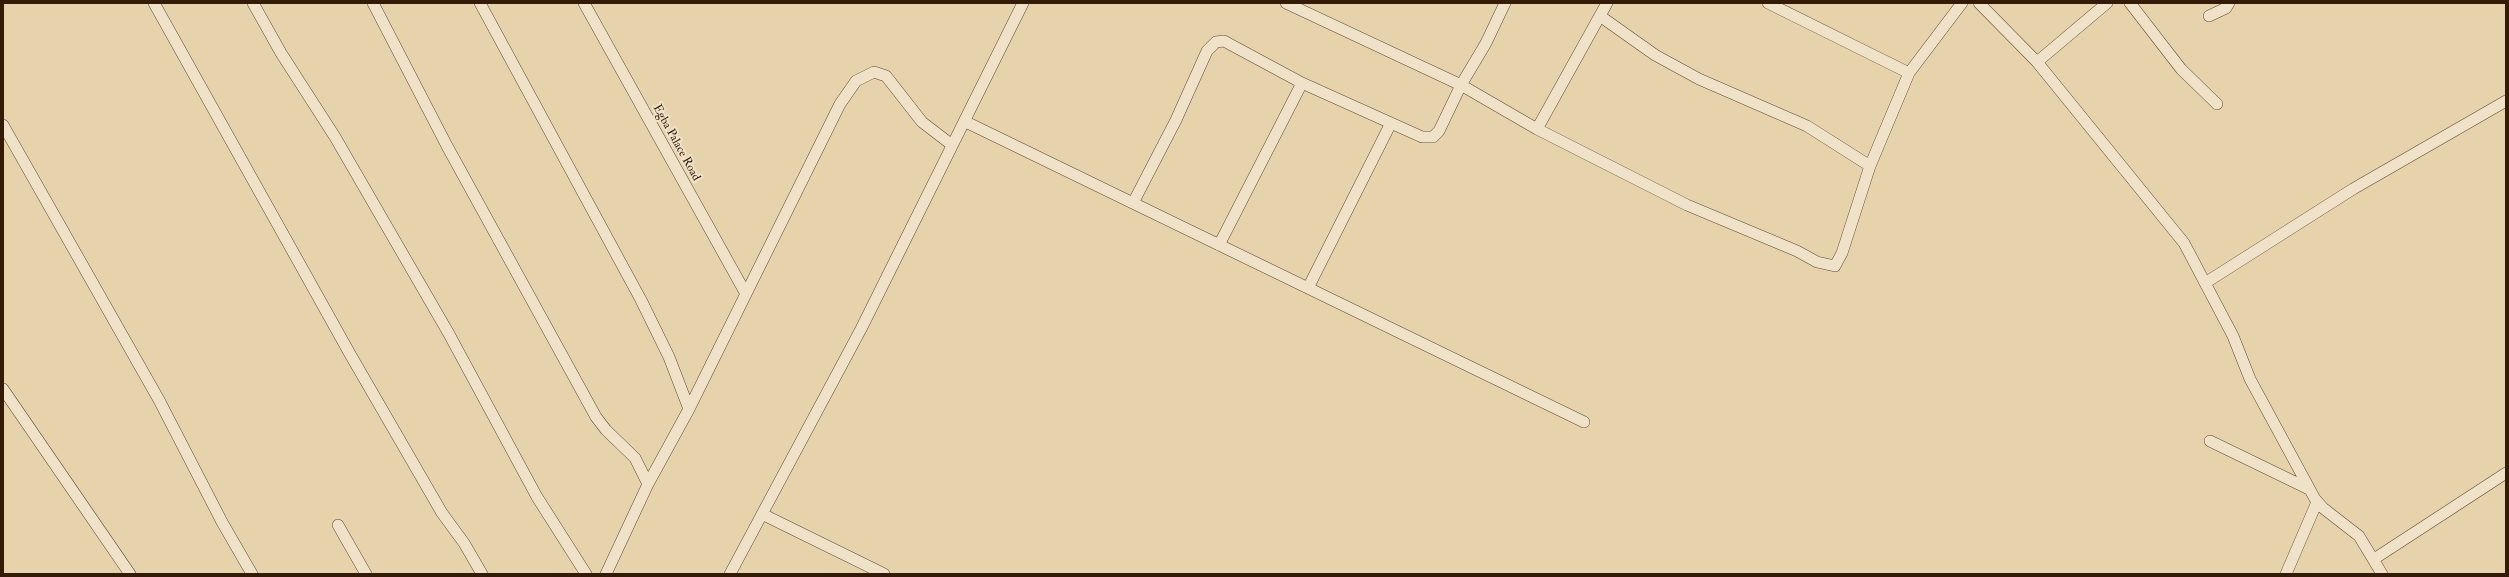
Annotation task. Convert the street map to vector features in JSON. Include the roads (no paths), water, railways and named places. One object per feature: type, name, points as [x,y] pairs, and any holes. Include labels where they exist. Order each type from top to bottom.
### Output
[{"type":"street","points":[[154,3],[350,354],[442,513],[464,543],[482,574]]},
{"type":"street","points":[[252,3],[281,53],[343,151],[449,334],[537,497],[586,574]]},
{"type":"street","points":[[373,3],[447,146],[596,417],[606,430],[636,458],[648,484]]},
{"type":"street","points":[[480,3],[641,300],[669,357],[688,409]]},
{"type":"street","name":"Egba Palace Road","points":[[584,3],[746,294]]},
{"type":"street","points":[[730,574],[861,329],[952,145],[966,122],[1023,3]]},
{"type":"street","points":[[1286,3],[1461,85],[1537,129],[1687,205],[1796,251],[1817,262],[1835,266],[1842,253],[1870,166],[1909,72],[1962,3]]},
{"type":"street","points":[[1133,203],[1176,120],[1207,51],[1216,42],[1224,41],[1302,83],[1422,137],[1433,137],[1439,131],[1461,85],[1486,43],[1505,3]]},
{"type":"street","points":[[1537,129],[1607,3]]},
{"type":"street","points":[[1768,3],[1909,72]]},
{"type":"street","points":[[1979,3],[2037,62],[2176,231],[2232,336],[2250,379],[2309,489],[2318,502],[2359,536],[2382,574]]},
{"type":"street","points":[[2037,62],[2107,3]]},
{"type":"street","points":[[2130,3],[2181,68],[2217,104]]},
{"type":"street","points":[[2209,16],[2226,8],[2229,3]]},
{"type":"street","points":[[1600,16],[1655,55],[1699,79],[1807,126],[1870,166]]},
{"type":"street","points":[[606,574],[648,484],[688,409],[840,104],[856,81],[874,72],[886,76],[922,122],[952,145]]},
{"type":"street","points":[[1219,245],[1302,83]]},
{"type":"street","points":[[2205,283],[2353,189],[2506,101]]},
{"type":"street","points":[[966,122],[1584,422]]},
{"type":"street","points":[[1308,288],[1391,123]]},
{"type":"street","points":[[3,125],[159,400],[222,522],[252,574]]},
{"type":"street","points":[[3,389],[130,574]]},
{"type":"street","points":[[2210,441],[2309,489]]},
{"type":"street","points":[[2374,559],[2506,473]]},
{"type":"street","points":[[2286,574],[2318,502]]},
{"type":"street","points":[[762,514],[884,574]]},
{"type":"street","points":[[338,525],[366,574]]}]
